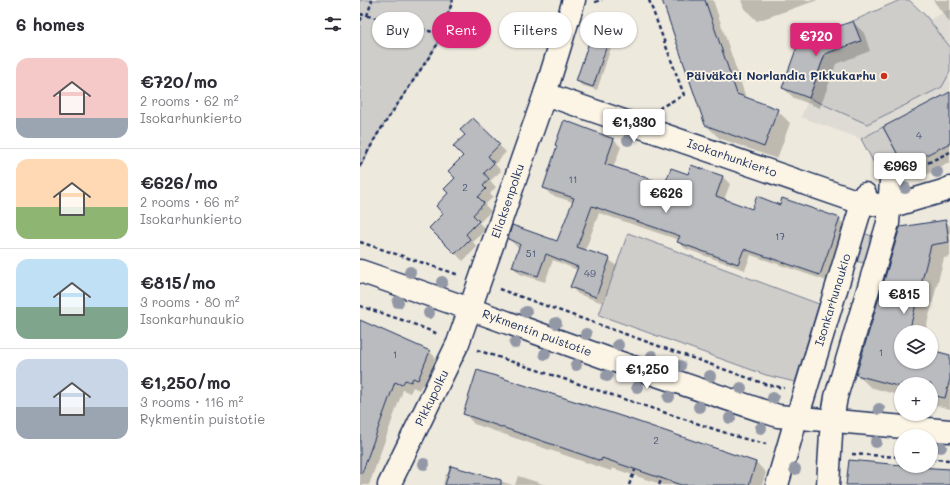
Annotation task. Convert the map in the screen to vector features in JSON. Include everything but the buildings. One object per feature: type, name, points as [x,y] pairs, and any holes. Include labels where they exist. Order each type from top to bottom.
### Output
[{"type":"street","points":[[545,94],[574,0]]},
{"type":"street","name":"Isokarhunkierto","points":[[545,94],[860,199],[889,207]]},
{"type":"street","name":"Eliaksenpolku","points":[[470,308],[545,94]]},
{"type":"street","points":[[834,409],[836,397],[888,223],[892,181]]},
{"type":"street","points":[[889,207],[950,188]]},
{"type":"street","name":"Isonkarhunaukio","points":[[803,399],[860,199]]},
{"type":"street","name":"Rykmentin puistotie","points":[[360,272],[470,308],[609,359],[778,416],[950,431]]},
{"type":"street","name":"Pikkupolku","points":[[389,485],[458,343],[470,308]]},
{"type":"street","points":[[776,485],[790,439]]},
{"type":"street","points":[[828,485],[830,443]]},
{"type":"path","points":[[368,16],[372,0]]},
{"type":"path","points":[[449,12],[453,0]]},
{"type":"path","points":[[648,0],[684,95],[661,107],[658,113]]},
{"type":"path","points":[[360,21],[361,15],[368,16],[432,32]]},
{"type":"path","points":[[360,166],[377,135],[435,48]]},
{"type":"path","points":[[360,242],[480,282],[768,384],[803,399]]},
{"type":"path","points":[[360,306],[411,323],[490,355],[741,438],[790,439]]},
{"type":"path","points":[[830,443],[894,456]]},
{"type":"path","points":[[938,459],[950,460]]},
{"type":"path","points":[[629,485],[635,470]]},
{"type":"path","points":[[659,485],[662,478]]},
{"type":"shaded area","points":[[360,0],[453,0],[449,12],[432,12],[432,48],[435,48],[377,135],[360,168]]},
{"type":"shaded area","points":[[900,0],[909,0],[925,15],[950,47],[950,72],[942,87],[867,124],[809,98],[825,54],[860,41],[853,21]]},
{"type":"shaded area","name":"Päiväkoti Norlandia Pikkukarhu","points":[[950,9],[950,142],[882,178],[861,139],[801,117],[809,98],[925,15],[931,19]]},
{"type":"shaded area","points":[[883,127],[904,166],[882,178],[861,139]]},
{"type":"shaded area","points":[[628,233],[819,304],[795,382],[766,375],[599,315]]},
{"type":"shaded area","points":[[863,233],[881,239],[872,266],[854,260]]},
{"type":"place","name":"Päiväkoti Norlandia Pikkukarhu","points":[[884,76]]}]
